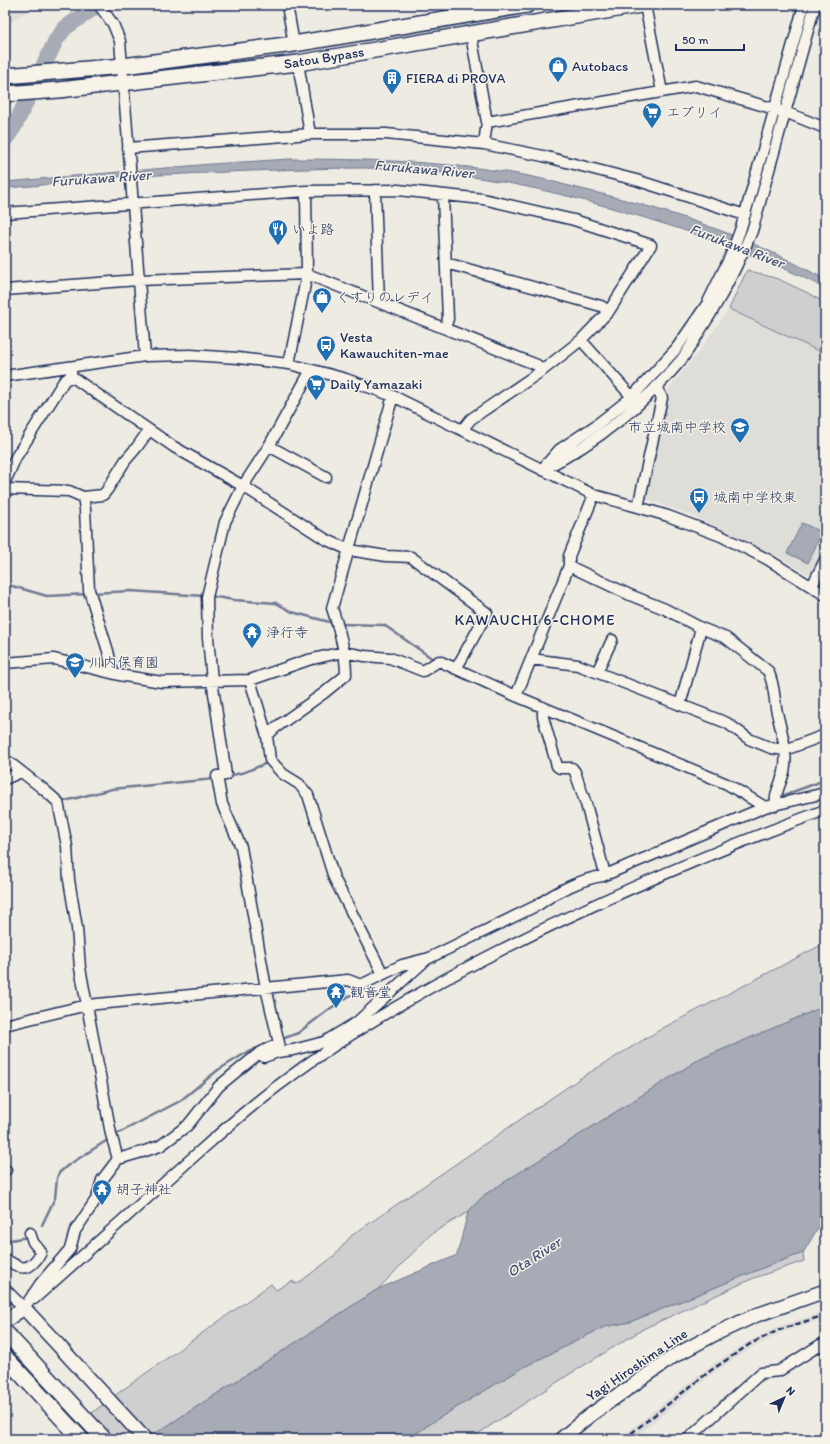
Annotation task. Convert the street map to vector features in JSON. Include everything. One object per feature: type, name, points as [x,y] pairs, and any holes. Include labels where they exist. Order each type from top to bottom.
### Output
[{"type":"highway","name":"Satou Bypass","points":[[7,75],[123,66],[294,44],[468,10],[527,5]]},
{"type":"highway","name":"Satou Bypass","points":[[5,94],[59,90],[298,63],[471,35],[641,5]]},
{"type":"highway","points":[[5,1332],[104,1439]]},
{"type":"highway","points":[[5,1356],[81,1439]]},
{"type":"main road","name":"Yagi Hiroshima Line","points":[[561,1439],[589,1416],[674,1356],[715,1334],[754,1316],[825,1291]]},
{"type":"main road","points":[[5,1321],[27,1311],[145,1439]]},
{"type":"street","points":[[99,5],[116,30],[120,41],[145,356]]},
{"type":"street","points":[[287,5],[294,44]]},
{"type":"street","points":[[645,5],[662,92]]},
{"type":"street","points":[[542,470],[565,458],[596,438],[632,411],[682,358],[714,310],[735,258],[741,228],[804,5]]},
{"type":"street","points":[[542,470],[559,450],[595,426],[632,397],[676,349],[707,304],[752,231],[815,5]]},
{"type":"street","points":[[471,35],[487,122],[484,144]]},
{"type":"street","points":[[298,63],[310,134]]},
{"type":"street","points":[[487,122],[696,86],[785,112],[825,128]]},
{"type":"street","points":[[128,148],[310,134],[386,134],[484,144],[543,156],[636,180],[745,215]]},
{"type":"street","points":[[375,190],[379,302]]},
{"type":"street","points":[[5,213],[306,191],[398,190],[483,199],[566,218],[651,245],[609,311],[581,340],[543,370],[471,419],[462,430]]},
{"type":"street","points":[[289,364],[307,274],[306,191]]},
{"type":"street","points":[[443,195],[448,319],[445,328]]},
{"type":"street","points":[[446,263],[601,306],[609,311]]},
{"type":"street","points":[[5,290],[138,280],[307,274],[537,365],[543,370]]},
{"type":"street","points":[[581,340],[632,397]]},
{"type":"street","points":[[5,376],[71,371],[145,356],[190,355],[238,358],[289,364],[346,379],[393,396],[594,495],[668,516],[721,536],[767,559],[825,595]]},
{"type":"street","points":[[27,1311],[40,1284],[70,1249],[76,1231],[97,1198],[102,1180],[118,1159],[160,1146],[188,1125],[218,1086],[258,1054],[279,1043],[266,988],[241,847],[222,804],[217,776],[226,774],[212,680],[208,638],[207,597],[225,522],[243,486],[269,446],[310,370]]},
{"type":"street","points":[[71,371],[174,447],[243,486],[325,539],[349,550],[386,556],[411,557],[487,612],[456,669]]},
{"type":"street","points":[[5,482],[16,457],[71,371]]},
{"type":"street","points":[[638,507],[662,398],[656,387]]},
{"type":"street","points":[[267,736],[275,728],[346,675],[346,665],[338,625],[332,608],[393,396]]},
{"type":"street","points":[[5,489],[69,491],[83,497],[103,495],[108,490],[125,461],[138,447],[149,430]]},
{"type":"street","points":[[269,446],[326,478]]},
{"type":"street","points":[[516,696],[569,566],[569,556],[594,495]]},
{"type":"street","points":[[83,497],[85,509],[89,590],[108,651],[113,673]]},
{"type":"street","points":[[812,586],[825,560]]},
{"type":"street","points":[[569,566],[630,595],[665,609],[701,628],[726,638],[768,672],[772,679],[776,709],[783,734],[785,750],[784,772],[771,806]]},
{"type":"street","points":[[680,705],[701,628]]},
{"type":"street","points":[[597,672],[612,640]]},
{"type":"street","points":[[5,663],[54,659],[113,673],[162,682],[250,680],[308,660],[343,652],[390,658],[423,671],[439,661],[544,708],[727,784],[771,806]]},
{"type":"street","points":[[531,658],[578,665],[597,672],[727,723],[749,739],[771,748],[785,750],[825,735]]},
{"type":"street","points":[[250,680],[267,736],[270,760],[282,774],[299,784],[308,795],[334,878],[383,974]]},
{"type":"street","points":[[544,708],[543,717],[557,766],[560,768],[572,768],[575,772],[586,804],[605,874]]},
{"type":"street","points":[[5,759],[58,802],[67,846],[69,880],[77,928],[80,968],[111,1134],[118,1159]]},
{"type":"street","points":[[5,780],[21,772]]},
{"type":"street","points":[[5,1025],[87,1005],[348,980],[361,985],[402,965],[427,959],[538,905],[549,897],[593,877],[605,874],[771,806],[798,798],[825,793]]},
{"type":"street","points":[[5,1327],[27,1311],[97,1242],[219,1134],[281,1082],[314,1059],[400,1005],[452,975],[554,923],[704,856],[825,810]]},
{"type":"street","points":[[244,1065],[278,1052],[293,1050],[324,1042],[357,1022],[427,959]]},
{"type":"street","points":[[5,1259],[18,1267],[26,1268],[30,1266],[41,1252],[33,1242],[30,1233]]},
{"type":"street","points":[[5,1289],[27,1311]]},
{"type":"street","points":[[688,1439],[761,1373],[780,1371],[820,1345],[825,1347]]},
{"type":"shaded area","points":[[5,5],[35,5],[5,27]]},
{"type":"shaded area","points":[[747,270],[778,279],[825,303],[825,354],[729,309]]},
{"type":"shaded area","name":"市立城南中学校","points":[[729,309],[825,354],[825,548],[812,573],[807,574],[779,557],[725,530],[681,511],[642,498],[668,390],[697,354]]},
{"type":"shaded area","points":[[825,943],[825,1006],[698,1060],[484,1195],[468,1212],[431,1234],[378,1289],[147,1439],[57,1439],[121,1391],[271,1284],[276,1290],[292,1281],[297,1284],[333,1257],[351,1236],[579,1079],[663,1028]]},
{"type":"shaded area","points":[[803,1253],[804,1261],[754,1278],[645,1328],[565,1377],[470,1439],[408,1439],[439,1418],[526,1366],[604,1327],[630,1322]]},
{"type":"shaded area","points":[[825,1311],[825,1318],[781,1333],[752,1348],[713,1373],[633,1439],[618,1439],[708,1368],[748,1342],[778,1327]]},
{"type":"water","name":"Furukawa River","points":[[289,159],[375,160],[461,166],[525,175],[546,180],[651,207],[727,233],[776,254],[825,279],[825,289],[756,257],[688,232],[625,212],[588,201],[514,184],[439,173],[401,169],[323,168],[118,177],[5,188],[5,182],[211,164]]},
{"type":"water","points":[[802,523],[822,532],[808,563],[787,553]]},
{"type":"water","name":"Ota River","points":[[825,1006],[825,1216],[803,1253],[630,1322],[604,1327],[526,1366],[439,1418],[408,1439],[147,1439],[378,1289],[457,1255],[468,1212],[484,1195],[698,1060]]},
{"type":"waterway","points":[[5,140],[14,127],[56,40],[65,28],[98,5]]},
{"type":"waterway","points":[[5,584],[47,596],[87,594]]},
{"type":"waterway","points":[[92,593],[131,591],[204,596]]},
{"type":"waterway","points":[[210,596],[234,600],[276,603],[292,612],[333,623]]},
{"type":"waterway","points":[[341,624],[384,625],[433,659]]},
{"type":"waterway","points":[[229,776],[245,772],[267,763]]},
{"type":"waterway","points":[[61,802],[112,789],[214,779]]},
{"type":"waterway","points":[[779,797],[825,780]]},
{"type":"waterway","points":[[720,820],[731,816]]},
{"type":"waterway","points":[[282,1039],[298,1033],[358,990]]},
{"type":"waterway","points":[[115,1135],[180,1101],[218,1070],[244,1054],[262,1046]]},
{"type":"waterway","points":[[42,1225],[55,1198],[59,1173],[67,1166],[109,1139]]},
{"type":"waterway","points":[[5,1241],[28,1237]]},
{"type":"railway","points":[[624,1439],[710,1371],[750,1344],[779,1330],[825,1315]]},
{"type":"place","name":"Autobacs","points":[[558,83]]},
{"type":"place","name":"FIERA di PROVA","points":[[392,95]]},
{"type":"place","name":"エブリイ","points":[[652,129]]},
{"type":"place","name":"いよ路","points":[[278,246]]},
{"type":"place","name":"くすりのレデイ","points":[[322,314]]},
{"type":"place","name":"Vesta Kawauchiten-mae","points":[[326,362]]},
{"type":"place","name":"Daily Yamazaki","points":[[316,401]]},
{"type":"place","name":"市立城南中学校","points":[[740,444]]},
{"type":"place","name":"城南中学校東","points":[[699,514]]},
{"type":"place","name":"浄行寺","points":[[252,649]]},
{"type":"place","name":"川内保育園","points":[[75,679]]},
{"type":"place","name":"観音堂","points":[[336,1009]]},
{"type":"place","name":"胡子神社","points":[[102,1206]]},
{"type":"district","name":"KAWAUCHI 6-CHOME","points":[[535,620]]}]
